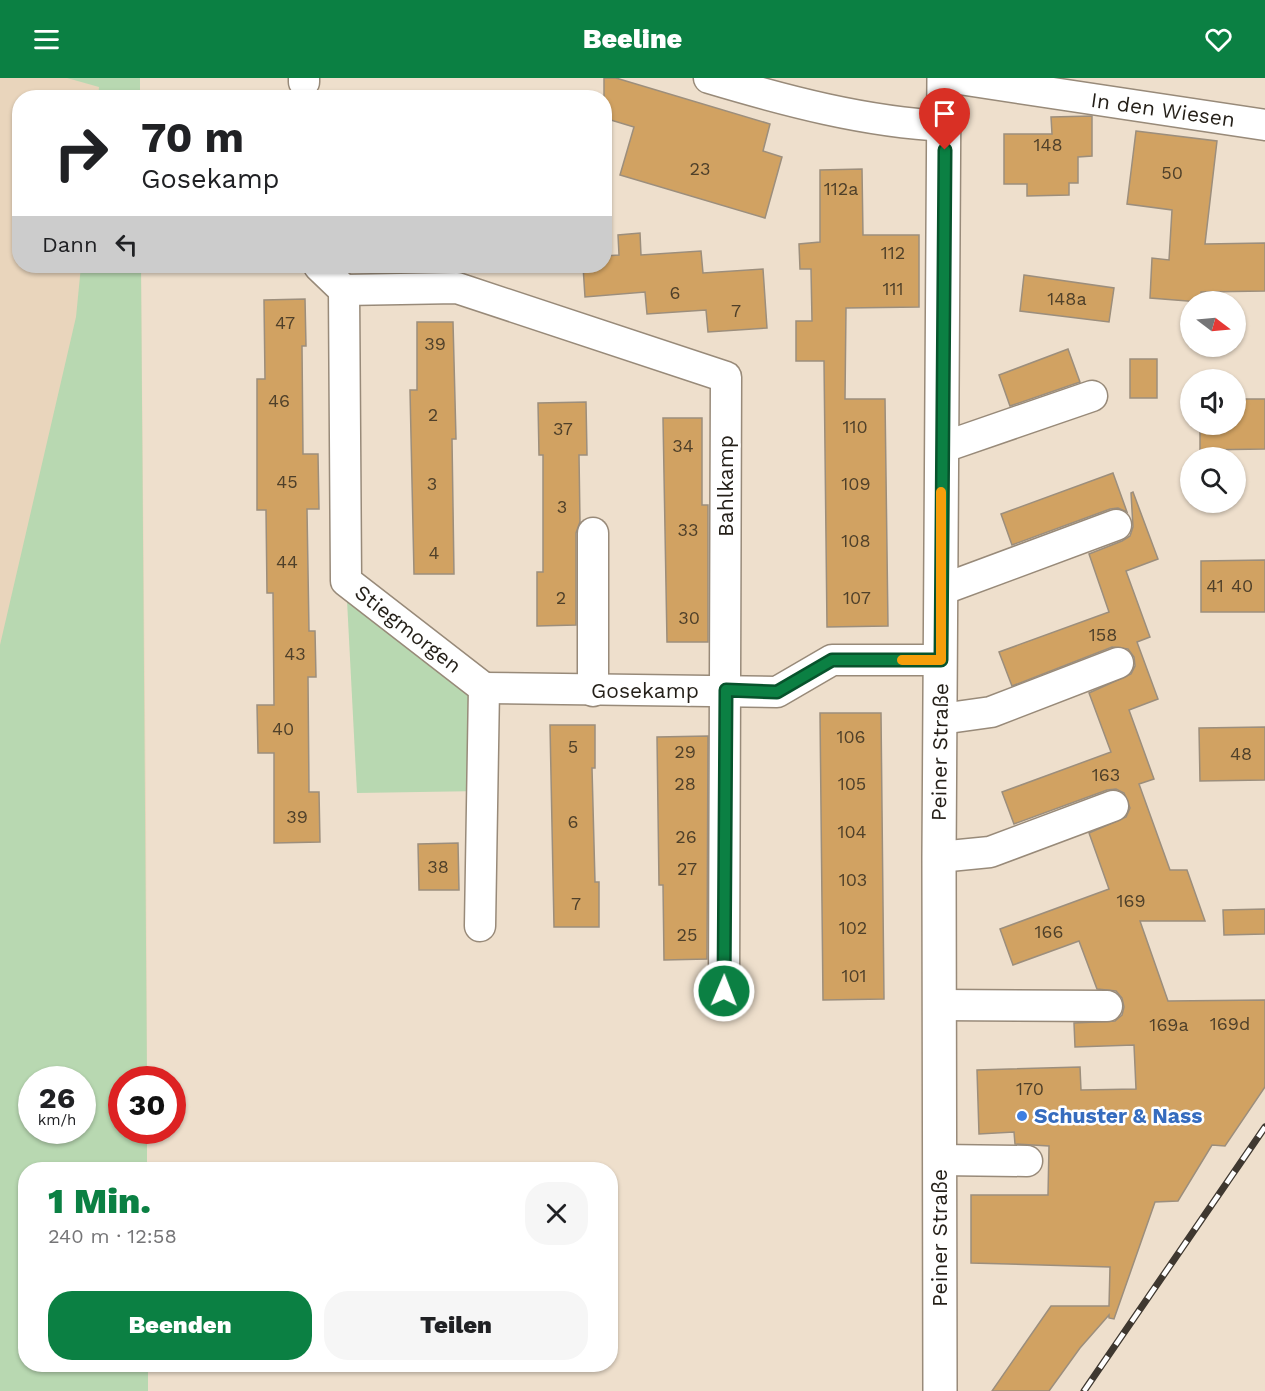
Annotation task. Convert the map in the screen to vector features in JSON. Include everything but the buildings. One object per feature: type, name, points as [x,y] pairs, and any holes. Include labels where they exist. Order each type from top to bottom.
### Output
[{"type":"main road","name":"Peiner Straße","points":[[940,1391],[939,857],[944,78]]},
{"type":"street","points":[[709,78],[776,98],[899,124],[945,126]]},
{"type":"street","name":"In den Wiesen","points":[[953,78],[1265,125]]},
{"type":"street","points":[[326,273],[344,290]]},
{"type":"street","name":"Bahlkamp","points":[[344,290],[457,288],[726,377],[724,991]]},
{"type":"street","name":"Stiegmorgen","points":[[344,290],[346,581],[484,688]]},
{"type":"street","points":[[941,448],[1092,396]]},
{"type":"street","points":[[941,590],[1116,525]]},
{"type":"street","points":[[593,533],[593,691]]},
{"type":"street","name":"Gosekamp","points":[[484,688],[777,692],[832,660],[941,660]]},
{"type":"street","points":[[940,719],[991,712],[1118,663]]},
{"type":"street","points":[[480,926],[484,688]]},
{"type":"street","points":[[939,857],[990,852],[1113,806]]},
{"type":"street","points":[[939,1005],[1107,1006]]},
{"type":"street","points":[[940,1160],[1027,1161]]},
{"type":"shaded area","points":[[0,78],[140,78],[140,90],[12,90],[12,273],[141,273],[146,820],[147,1066],[108,1066],[108,1144],[147,1144],[147,1162],[18,1162],[18,1372],[148,1372],[148,1391],[0,1391]]},
{"type":"green space","points":[[67,78],[140,78],[140,90],[99,90],[99,87]]},
{"type":"green space","points":[[80,273],[141,273],[147,1066],[108,1066],[108,1144],[147,1144],[147,1162],[18,1162],[18,1372],[148,1372],[148,1391],[0,1391],[0,645],[76,317]]},
{"type":"green space","points":[[346,581],[484,688],[482,791],[357,793]]},
{"type":"railway","points":[[1084,1391],[1265,1127]]},
{"type":"slow traffic","points":[[902,660],[941,660],[941,492]]},
{"type":"place","name":"Schuster & Nass","points":[[1022,1116]]},
{"type":"route","points":[[724,991],[726,690],[777,692],[832,660],[941,660],[945,150]]}]
